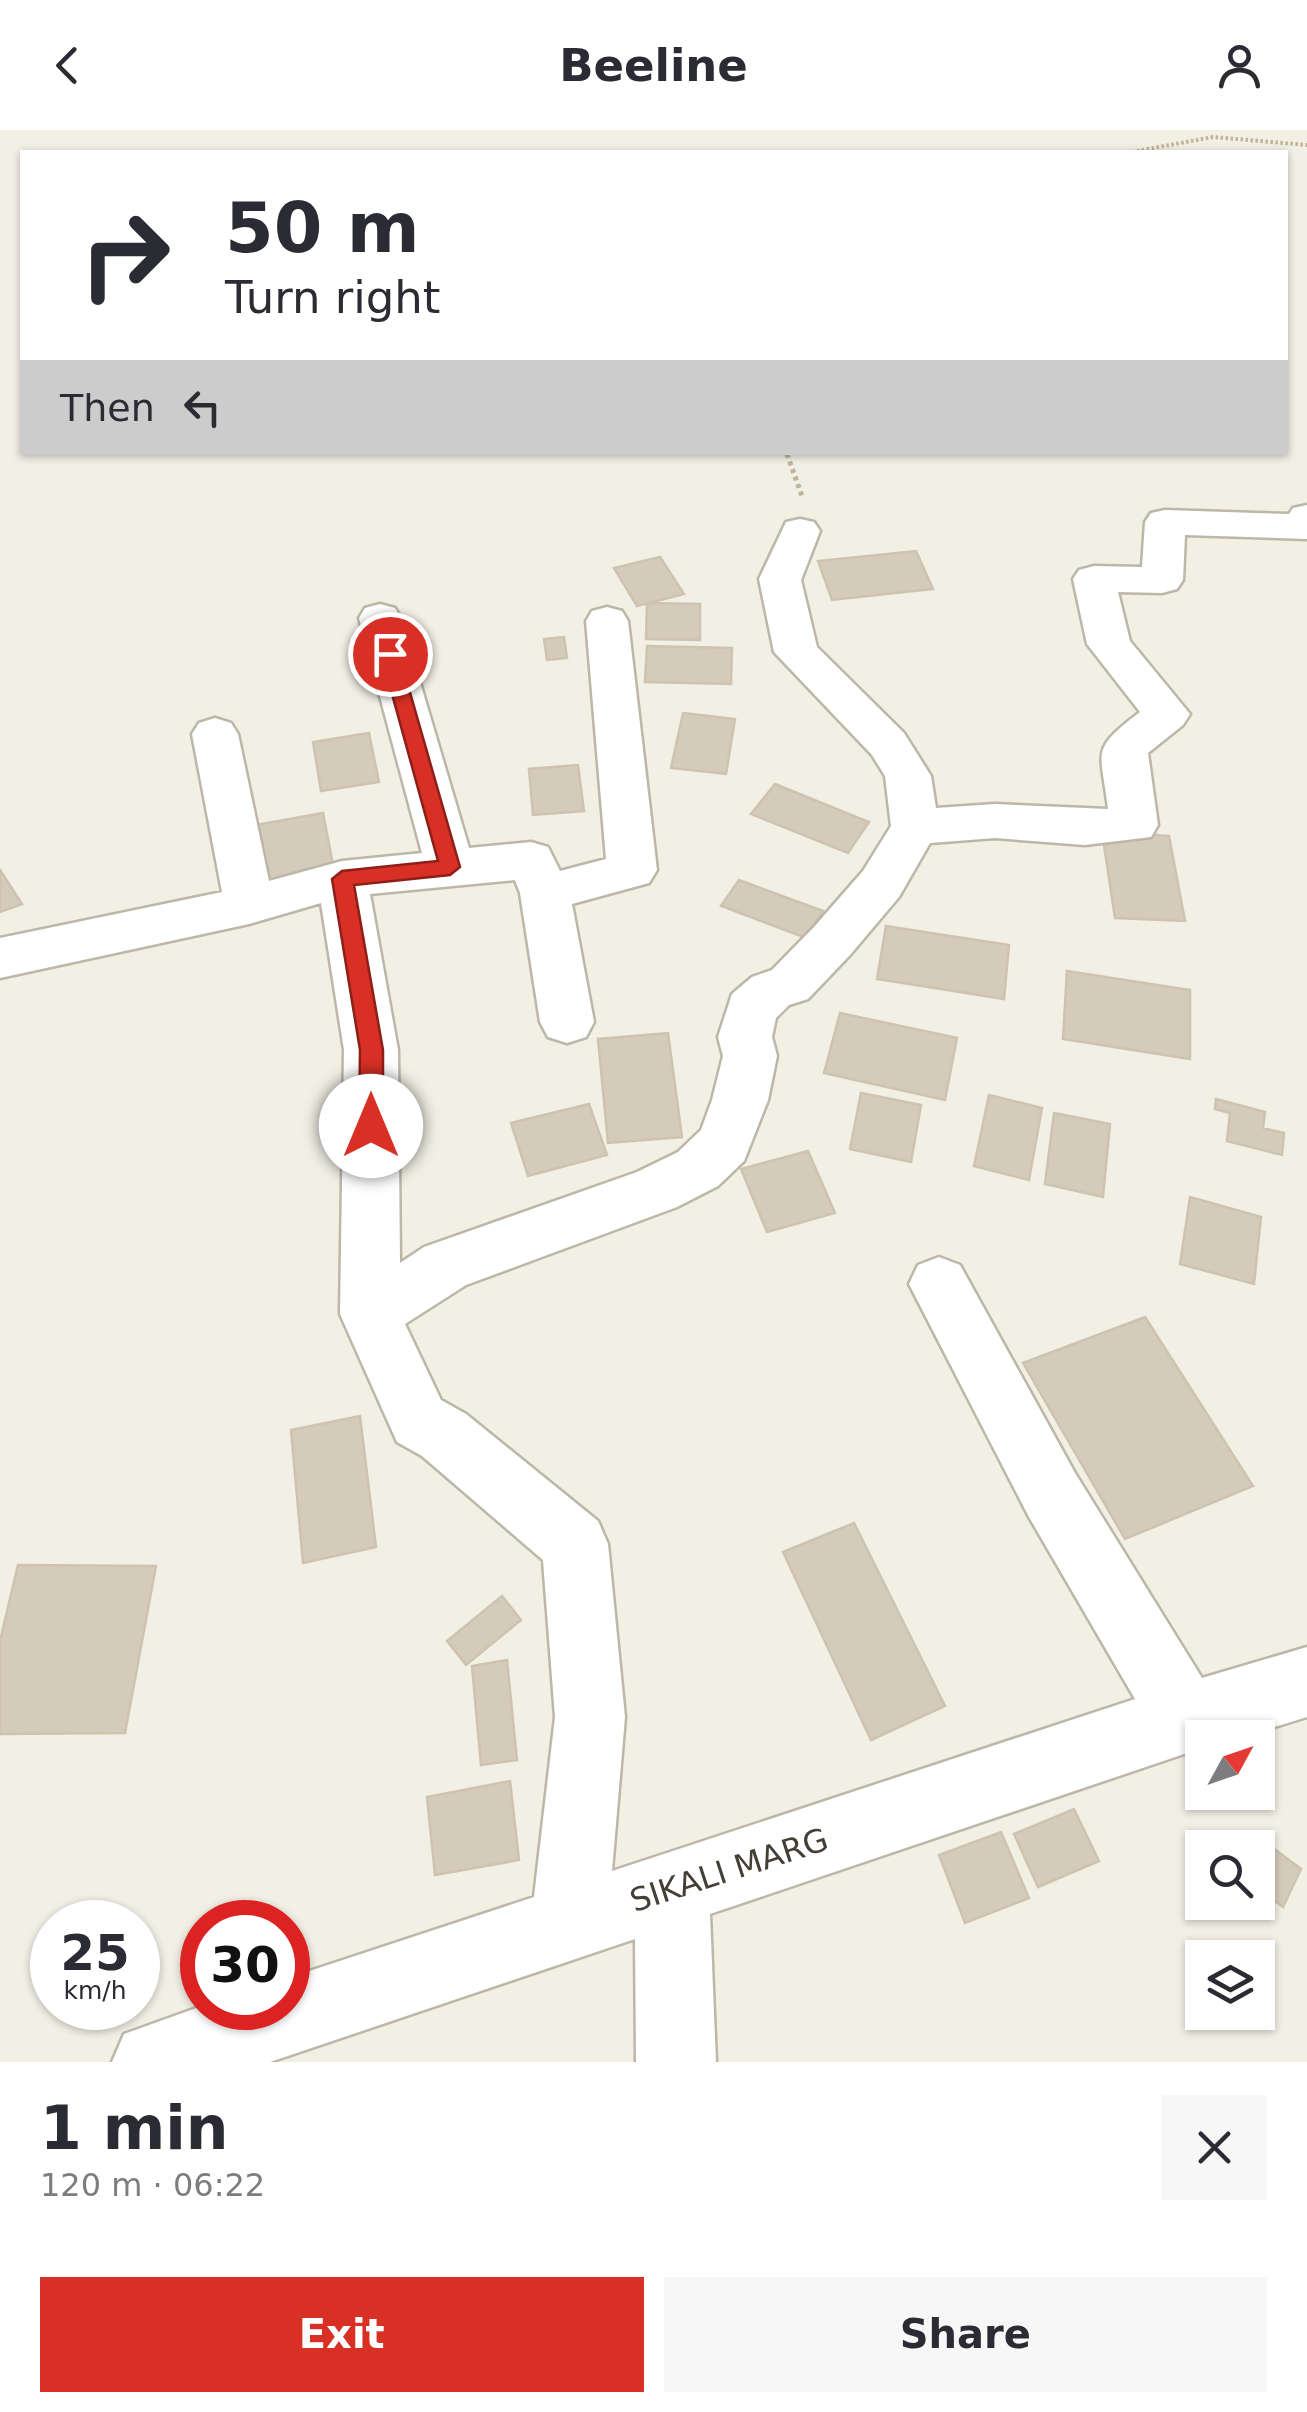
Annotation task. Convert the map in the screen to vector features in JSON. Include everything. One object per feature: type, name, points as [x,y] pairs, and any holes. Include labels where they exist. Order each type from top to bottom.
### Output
[{"type":"street","points":[[916,827],[995,821],[1085,828],[1134,826],[1124,748],[1167,714],[1109,644],[1094,579],[1162,580],[1166,522],[1280,528],[1306,527],[1307,517]]},
{"type":"street","points":[[370,1314],[445,1266],[657,1190],[698,1168],[724,1144],[740,1100],[750,1056],[745,1037],[751,1008],[771,991],[790,985],[832,941],[880,884],[916,827],[908,776],[888,744],[796,652],[780,579],[795,555],[794,543],[800,530]]},
{"type":"street","points":[[380,618],[450,867]]},
{"type":"street","points":[[545,894],[632,870],[606,621]]},
{"type":"street","points":[[216,734],[249,906]]},
{"type":"street","points":[[0,958],[249,906],[342,879],[531,860],[545,894],[567,1022]]},
{"type":"street","points":[[342,879],[372,1050],[370,1314],[419,1420],[444,1435],[575,1544],[590,1717],[569,1924]]},
{"type":"street","points":[[939,1284],[1052,1495],[1186,1718]]},
{"type":"street","name":"SIKALI MARG","points":[[152,2062],[1186,1718],[1307,1682]]},
{"type":"street","points":[[672,1889],[676,2062]]},
{"type":"path","points":[[1143,150],[1212,137],[1307,145]]},
{"type":"building","points":[[916,551],[933,589],[832,600],[818,561]]},
{"type":"building","points":[[660,557],[684,594],[637,606],[614,568]]},
{"type":"building","points":[[647,603],[700,604],[700,640],[646,639]]},
{"type":"building","points":[[564,637],[567,658],[547,660],[544,639]]},
{"type":"building","points":[[647,646],[732,648],[731,684],[645,682]]},
{"type":"building","points":[[683,713],[735,719],[726,774],[671,768]]},
{"type":"building","points":[[369,733],[379,782],[321,791],[313,742]]},
{"type":"building","points":[[578,765],[584,811],[533,815],[529,769]]},
{"type":"building","points":[[775,784],[869,822],[848,853],[751,814]]},
{"type":"building","points":[[323,813],[334,870],[264,882],[256,825]]},
{"type":"building","points":[[1102,832],[1169,836],[1185,921],[1115,918]]},
{"type":"building","points":[[0,870],[22,904],[0,912]]},
{"type":"building","points":[[739,880],[823,911],[806,938],[721,906]]},
{"type":"building","points":[[886,926],[1009,945],[1004,999],[877,979]]},
{"type":"building","points":[[1067,971],[1190,990],[1190,1059],[1063,1039]]},
{"type":"building","points":[[840,1013],[957,1038],[945,1100],[824,1073]]},
{"type":"building","points":[[668,1033],[682,1137],[608,1143],[598,1039]]},
{"type":"building","points":[[861,1093],[921,1105],[911,1162],[850,1149]]},
{"type":"building","points":[[989,1095],[1042,1108],[1029,1180],[974,1166]]},
{"type":"building","points":[[1216,1099],[1265,1112],[1263,1128],[1284,1133],[1282,1155],[1227,1141],[1230,1113],[1215,1109]]},
{"type":"building","points":[[589,1104],[607,1155],[528,1176],[511,1123]]},
{"type":"building","points":[[1054,1113],[1110,1124],[1103,1197],[1045,1184]]},
{"type":"building","points":[[808,1151],[835,1213],[767,1232],[741,1169]]},
{"type":"building","points":[[1190,1197],[1261,1217],[1254,1284],[1180,1264]]},
{"type":"building","points":[[1145,1317],[1253,1486],[1125,1539],[1023,1363]]},
{"type":"building","points":[[360,1416],[376,1547],[303,1563],[291,1430]]},
{"type":"building","points":[[854,1523],[945,1706],[871,1740],[783,1552]]},
{"type":"building","points":[[18,1565],[156,1566],[125,1733],[0,1734],[0,1641]]},
{"type":"building","points":[[502,1596],[521,1620],[466,1665],[447,1641]]},
{"type":"building","points":[[507,1660],[517,1760],[481,1765],[472,1666]]},
{"type":"building","points":[[510,1781],[519,1860],[435,1875],[427,1797]]},
{"type":"building","points":[[1074,1809],[1099,1861],[1038,1887],[1014,1834]]},
{"type":"building","points":[[1001,1832],[1029,1898],[965,1923],[939,1855]]},
{"type":"building","points":[[1275,1850],[1301,1869],[1283,1907],[1275,1901]]},
{"type":"route","points":[[371,1126],[372,1050],[342,879],[450,867],[390,654]]}]
